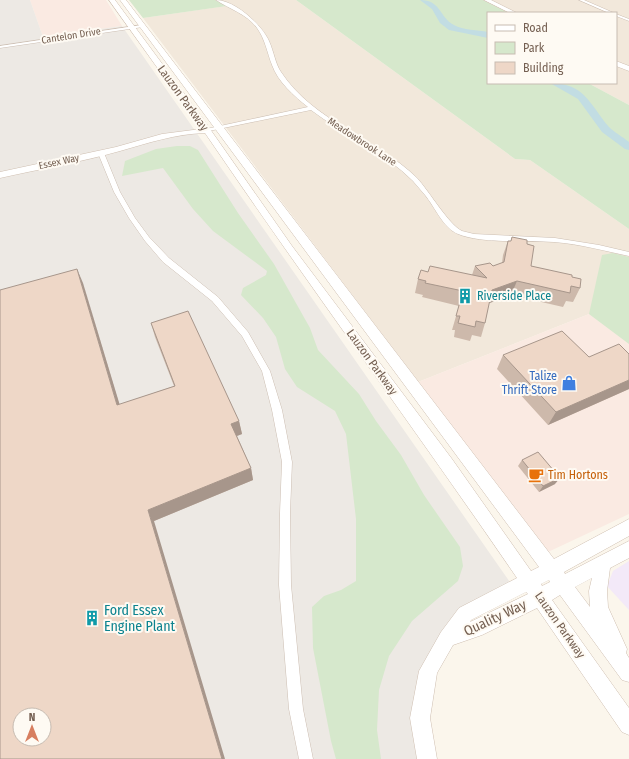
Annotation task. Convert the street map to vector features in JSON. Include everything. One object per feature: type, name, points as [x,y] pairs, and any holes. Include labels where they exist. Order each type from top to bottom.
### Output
[{"type":"main road","name":"Lauzon Parkway","points":[[112,0],[131,27],[213,130],[563,584],[629,673]]},
{"type":"main road","name":"Lauzon Parkway","points":[[123,0],[213,130],[288,248],[447,464],[629,725]]},
{"type":"main road","points":[[487,0],[512,12]]},
{"type":"main road","points":[[617,63],[629,69]]},
{"type":"main road","name":"Essex Way","points":[[0,175],[118,149],[130,149],[193,136],[213,130]]},
{"type":"main road","name":"Quality Way","points":[[427,759],[420,718],[428,671],[447,638],[465,614],[629,527]]},
{"type":"main road","name":"Quality Way","points":[[447,638],[476,629],[540,597],[629,549]]},
{"type":"main road","points":[[603,563],[598,591],[599,608],[629,673]]},
{"type":"street","name":"Meadowbrook Lane","points":[[218,0],[240,11],[258,26],[265,37],[275,67],[289,88],[311,108],[392,160],[427,193],[449,224],[459,232],[474,236],[555,240],[599,247],[629,254]]},
{"type":"street","points":[[581,0],[610,12]]},
{"type":"street","points":[[617,15],[629,20]]},
{"type":"street","name":"Cantelon Drive","points":[[0,47],[142,26]]},
{"type":"street","name":"Essex Way","points":[[213,130],[311,108]]},
{"type":"street","points":[[101,153],[116,192],[139,229],[166,260],[214,299],[244,334],[266,371],[277,410],[288,462],[285,513],[285,585],[296,709],[306,759]]},
{"type":"shaded area","points":[[0,0],[30,0],[43,37],[122,26],[514,588],[465,614],[428,671],[427,759],[0,759]]},
{"type":"shaded area","points":[[30,0],[106,0],[122,26],[43,37]]},
{"type":"shaded area","points":[[215,0],[296,0],[515,159],[530,160],[629,229],[629,344],[589,314],[418,382],[143,18],[226,6]]},
{"type":"shaded area","points":[[490,0],[629,0],[629,105],[590,84],[617,84],[617,12],[515,12]]},
{"type":"shaded area","points":[[589,314],[629,344],[629,514],[548,552],[418,382]]},
{"type":"shaded area","points":[[629,561],[629,610],[607,586],[613,571]]},
{"type":"green space","points":[[129,0],[215,0],[227,6],[143,18]]},
{"type":"green space","points":[[296,0],[483,0],[507,12],[487,12],[487,84],[590,84],[629,105],[629,229],[530,160],[515,159]]},
{"type":"green space","points":[[190,146],[198,150],[238,213],[274,264],[310,328],[318,350],[359,394],[376,421],[401,455],[424,495],[460,547],[463,566],[458,581],[412,621],[389,656],[379,690],[377,730],[381,759],[336,759],[331,741],[313,648],[312,607],[324,596],[341,590],[356,581],[356,519],[346,434],[335,411],[297,387],[285,369],[276,337],[263,318],[241,295],[243,288],[266,275],[267,271],[213,231],[193,209],[163,168],[122,176],[125,161],[156,149]]},
{"type":"green space","points":[[613,253],[629,257],[629,344],[589,314],[602,255]]},
{"type":"building","points":[[512,237],[527,240],[527,244],[534,246],[531,266],[572,275],[572,277],[581,279],[580,288],[571,286],[570,293],[517,281],[492,290],[485,323],[476,321],[475,327],[458,323],[460,316],[456,316],[463,291],[425,283],[426,281],[418,279],[421,270],[428,272],[430,266],[487,278],[475,266],[490,263],[493,266],[504,262],[508,241],[511,241]]},
{"type":"building","name":"Ford Essex Engine Plant","points":[[77,269],[117,405],[175,386],[151,323],[188,311],[239,421],[231,424],[251,468],[148,510],[222,759],[0,759],[0,290]]},
{"type":"building","name":"Talize Thrift Store","points":[[562,331],[589,357],[619,344],[629,354],[629,380],[556,412],[503,355]]},
{"type":"building","points":[[538,452],[560,478],[543,486],[522,460]]},
{"type":"waterway","points":[[424,0],[435,8],[443,21],[452,28],[487,35]]},
{"type":"waterway","points":[[557,84],[582,97],[606,130],[629,147]]},
{"type":"place","name":"Riverside Place","points":[[465,296]]},
{"type":"place","name":"Talize Thrift Store","points":[[569,383]]},
{"type":"place","name":"Tim Hortons","points":[[536,475]]},
{"type":"place","name":"Ford Essex Engine Plant","points":[[92,618]]}]
